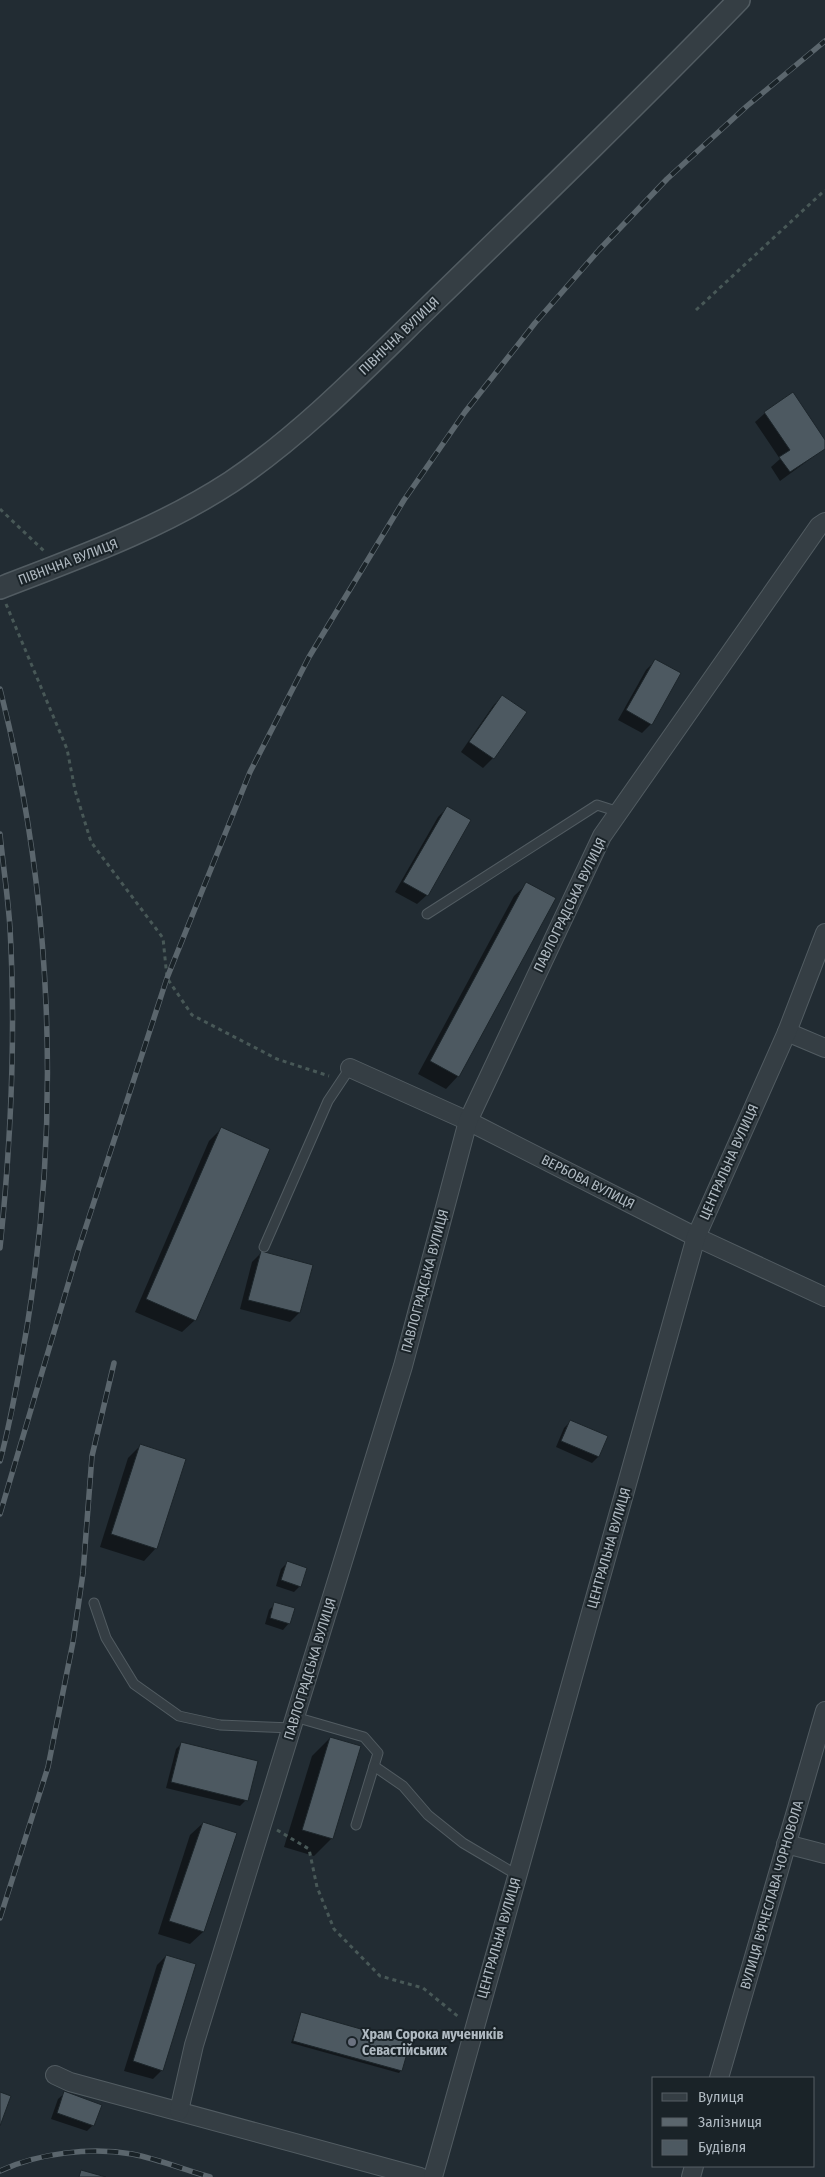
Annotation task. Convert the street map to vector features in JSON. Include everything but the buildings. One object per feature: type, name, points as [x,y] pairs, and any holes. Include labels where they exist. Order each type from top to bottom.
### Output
[{"type":"street","name":"ПІВНІЧНА ВУЛИЦЯ","points":[[2,593],[61,565],[124,540],[198,502],[233,480],[320,412],[627,115],[739,0]]},
{"type":"street","name":"ПАВЛОГРАДСЬКА ВУЛИЦЯ","points":[[179,2111],[194,2045],[403,1366],[468,1121],[602,836],[823,527]]},
{"type":"street","name":"ЦЕНТРАЛЬНА ВУЛИЦЯ","points":[[433,2177],[696,1237],[787,1032],[825,933]]},
{"type":"street","points":[[787,1032],[825,1048]]},
{"type":"street","name":"ВЕРБОВА ВУЛИЦЯ","points":[[346,1074],[468,1121],[696,1237],[825,1297]]},
{"type":"street","name":"ВУЛИЦЯ В'ЯЧЕСЛАВА ЧОРНОВОЛА","points":[[719,2077],[825,1711]]},
{"type":"street","points":[[786,1844],[825,1854]]},
{"type":"street","points":[[55,2075],[70,2082],[420,2177]]},
{"type":"lane","points":[[427,914],[597,805],[619,812]]},
{"type":"lane","points":[[264,1247],[328,1101],[346,1074]]},
{"type":"lane","points":[[94,1602],[106,1638],[134,1684],[179,1716],[220,1725],[293,1722],[364,1737],[378,1753],[356,1825]]},
{"type":"lane","points":[[374,1766],[403,1786],[428,1816],[463,1843],[517,1874]]},
{"type":"path","points":[[696,310],[825,190]]},
{"type":"path","points":[[0,509],[61,565]]},
{"type":"path","points":[[2,593],[67,748],[75,790],[90,842],[163,938],[168,978],[192,1015],[277,1059],[346,1074]]},
{"type":"path","points":[[263,1822],[309,1849],[317,1887],[334,1928],[380,1976],[423,1988],[474,2029]]},
{"type":"railway","points":[[0,1514],[78,1251],[167,978],[250,772],[309,657],[404,500],[465,412],[535,323],[599,250],[667,179],[747,106],[825,41]]},
{"type":"railway","points":[[0,689],[18,767],[31,846],[41,926],[46,1007],[47,1087],[45,1168],[38,1248],[21,1361],[0,1461]]},
{"type":"railway","points":[[0,834],[10,928],[13,1008],[10,1128],[0,1248]]},
{"type":"railway","points":[[0,1918],[48,1767],[73,1642],[83,1573],[92,1456],[114,1363]]},
{"type":"railway","points":[[0,2171],[48,2156],[99,2151],[142,2156],[210,2177]]},
{"type":"place","name":"Храм Сорока мучеників Севастійських","points":[[352,2042]]}]
